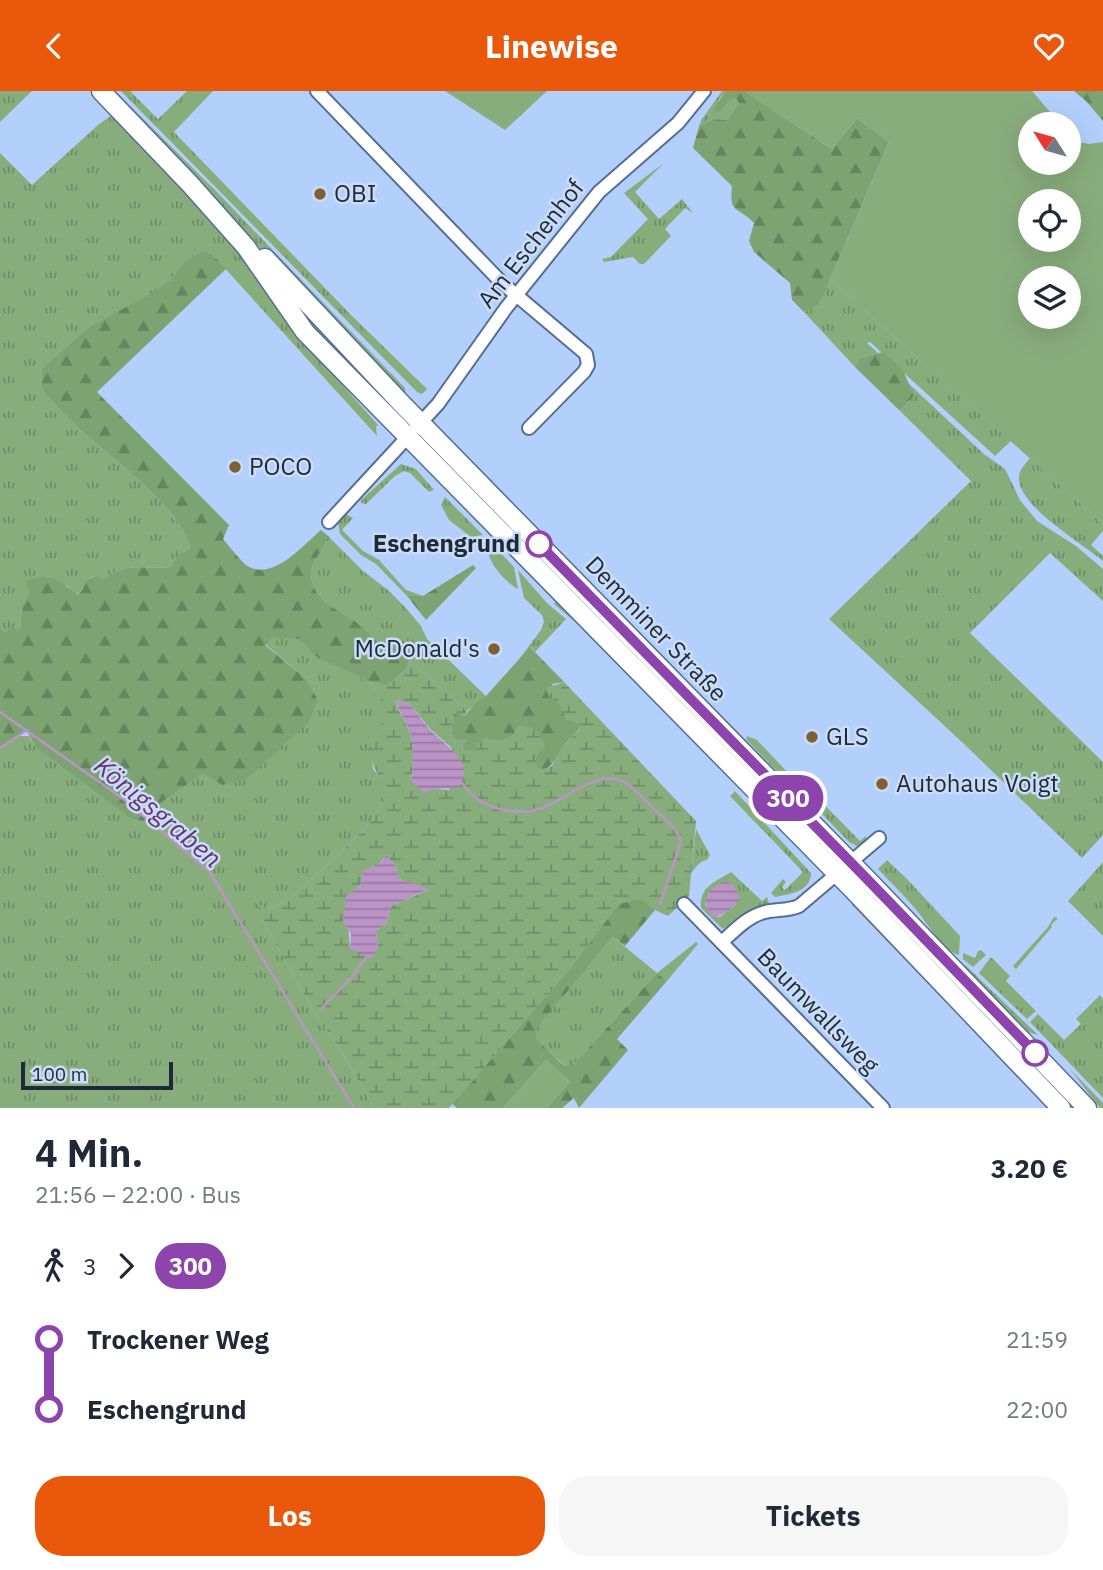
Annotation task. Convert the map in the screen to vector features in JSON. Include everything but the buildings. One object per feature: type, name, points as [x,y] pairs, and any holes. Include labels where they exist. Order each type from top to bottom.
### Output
[{"type":"main road","name":"Demminer Straße","points":[[102,91],[190,184],[243,235],[329,329],[421,422],[845,869],[1061,1108]]},
{"type":"main road","name":"Demminer Straße","points":[[190,184],[258,263],[305,332],[508,538],[1087,1108]]},
{"type":"street","points":[[317,91],[502,283],[584,352],[588,361],[584,372],[530,428]]},
{"type":"street","name":"Am Eschenhof","points":[[407,437],[438,404],[517,295],[599,191],[678,123],[704,91]]},
{"type":"street","points":[[328,522],[407,437]]},
{"type":"street","name":"Baumwallsweg","points":[[722,942],[753,916],[799,906],[879,838]]},
{"type":"street","name":"Baumwallsweg","points":[[684,904],[883,1108]]},
{"type":"green space","points":[[0,91],[32,91],[0,122]]},
{"type":"green space","points":[[107,91],[115,91],[217,192],[405,388],[406,397]]},
{"type":"green space","points":[[121,91],[130,91],[158,119],[187,91],[213,91],[174,132],[352,316],[427,389],[422,394],[417,392]]},
{"type":"green space","points":[[445,91],[547,91],[505,130]]},
{"type":"green space","points":[[722,91],[726,91],[718,101],[723,109],[730,100],[736,99],[739,103],[727,120],[713,119],[699,126],[702,119]]},
{"type":"green space","points":[[726,91],[747,91],[832,149],[857,118],[889,142],[824,295],[819,303],[804,312],[792,300],[790,283],[754,252],[749,241],[754,223],[733,206],[732,186],[693,148],[699,126],[713,119],[727,120],[739,103],[736,99],[730,100],[716,113],[715,107]]},
{"type":"green space","points":[[747,91],[1032,91],[1050,112],[1018,112],[1018,175],[1082,175],[1082,143],[1103,142],[1103,524],[830,279],[889,142],[857,118],[832,149],[746,93]]},
{"type":"green space","points":[[1074,91],[1103,91],[1103,121],[1087,102]]},
{"type":"green space","points":[[114,114],[227,231],[298,335],[378,425],[377,436],[211,253],[202,251],[184,262],[170,280],[149,296],[90,326],[42,368],[41,389],[78,428],[160,501],[185,534],[190,549],[179,554],[170,567],[128,568],[104,579],[94,576],[86,580],[83,589],[76,595],[67,585],[30,591],[22,606],[20,631],[5,632],[0,628],[0,153],[32,185],[99,124]]},
{"type":"green space","points":[[664,163],[635,192],[659,219],[682,199],[693,213],[685,208],[665,229],[671,236],[644,264],[640,264],[633,257],[604,262],[602,259],[611,257],[648,219],[624,193]]},
{"type":"green space","points":[[202,251],[211,253],[226,269],[97,392],[229,525],[223,539],[246,565],[256,569],[276,566],[321,530],[327,535],[311,574],[312,584],[317,592],[330,605],[363,627],[380,644],[401,650],[411,658],[406,669],[387,686],[371,682],[318,658],[299,639],[273,637],[265,645],[305,678],[318,700],[308,723],[245,780],[222,785],[203,773],[152,809],[144,821],[132,820],[36,748],[27,731],[0,748],[0,628],[5,632],[12,628],[20,630],[22,606],[30,591],[26,586],[28,580],[43,577],[55,579],[77,595],[86,580],[95,576],[104,579],[128,568],[170,567],[179,554],[190,549],[175,518],[160,501],[78,428],[41,389],[42,368],[90,326],[149,295],[170,280],[184,262]]},
{"type":"green space","points":[[830,279],[1011,441],[995,456],[870,342],[867,343],[878,353],[860,358],[855,367],[804,312],[822,299]]},
{"type":"green space","points":[[306,314],[395,404],[392,407],[303,320]]},
{"type":"green space","points":[[883,352],[903,370],[914,396],[900,411],[855,367],[860,358]]},
{"type":"green space","points":[[908,383],[984,454],[1005,469],[1020,500],[1037,521],[1076,546],[1103,569],[1103,601],[1050,553],[970,633],[1103,762],[1103,835],[1082,858],[829,619],[971,481],[900,411],[914,396]]},
{"type":"green space","points":[[1030,458],[1103,524],[1103,531],[1091,545],[1103,556],[1103,561],[1050,521],[1026,496],[1020,484],[1020,472]]},
{"type":"green space","points":[[401,464],[416,469],[434,490],[429,492],[410,473],[404,471],[395,476],[366,504],[361,503],[361,500]]},
{"type":"green space","points":[[445,497],[483,535],[471,537],[449,520],[441,505]]},
{"type":"green space","points":[[346,514],[353,518],[342,530],[363,551],[379,560],[406,590],[423,596],[407,596],[376,564],[361,555],[340,534],[338,523]]},
{"type":"green space","points":[[327,535],[405,607],[421,626],[427,639],[486,696],[467,711],[410,661],[411,658],[407,654],[380,644],[363,627],[323,599],[312,584],[311,574]]},
{"type":"green space","points":[[491,543],[514,567],[518,589],[502,576],[493,564],[488,551],[488,544]]},
{"type":"green space","points":[[473,565],[476,568],[426,620],[407,596],[423,596]]},
{"type":"green space","points":[[518,570],[547,603],[566,619],[535,652],[531,647],[514,666],[544,622],[542,615],[524,598]]},
{"type":"green space","points":[[555,602],[568,610],[767,813],[772,822],[585,630],[554,604]]},
{"type":"green space","points":[[274,636],[299,639],[319,658],[371,682],[383,703],[385,722],[371,746],[373,769],[384,783],[388,795],[368,825],[335,858],[286,902],[267,909],[262,920],[315,1014],[343,1054],[374,1108],[0,1108],[0,748],[19,736],[29,736],[36,748],[132,820],[144,821],[152,809],[305,678],[265,644]]},
{"type":"green space","points":[[530,647],[564,682],[552,684],[566,712],[581,725],[553,763],[544,770],[537,768],[535,761],[538,752],[513,735],[503,741],[492,740],[475,752],[465,751],[462,745],[466,740],[456,740],[451,734],[453,715],[457,712],[464,716]]},
{"type":"green space","points":[[410,661],[467,711],[464,716],[457,713],[453,715],[451,733],[456,740],[467,739],[462,745],[465,750],[475,752],[477,744],[485,738],[503,741],[513,735],[518,726],[529,727],[539,734],[544,743],[545,748],[538,754],[536,761],[537,768],[544,770],[552,766],[562,747],[579,730],[580,725],[566,720],[559,703],[549,697],[546,688],[564,682],[696,821],[689,896],[668,916],[641,899],[619,904],[571,967],[449,1108],[374,1108],[343,1054],[315,1014],[262,920],[257,903],[267,909],[286,902],[368,825],[388,795],[371,756],[372,745],[384,714],[371,682],[387,686],[406,669]],"holes":[[[396,701],[409,703],[431,730],[452,748],[449,790],[434,789],[411,781],[412,740]],[[386,855],[396,867],[399,879],[428,890],[391,906],[386,924],[376,931],[378,948],[350,949],[346,897],[362,883],[363,871],[378,865]]]},
{"type":"green space","points":[[747,736],[757,740],[789,774],[789,778],[784,779],[746,739]]},
{"type":"green space","points":[[811,782],[814,783],[809,789],[860,841],[866,836],[866,840],[859,847],[849,842],[800,791]]},
{"type":"green space","points":[[735,791],[811,873],[803,888],[775,897],[771,893],[783,879],[786,882],[782,887],[785,890],[803,872],[730,796]]},
{"type":"green space","points":[[696,829],[710,855],[691,874]]},
{"type":"green space","points":[[887,860],[960,936],[959,955],[941,942],[913,906],[878,869]]},
{"type":"green space","points":[[1103,862],[1103,936],[1068,901]]},
{"type":"green space","points":[[731,872],[762,901],[767,897],[770,906],[723,929],[701,908],[701,901],[709,886]],"holes":[[[709,893],[736,904],[720,917],[715,917],[705,905]]]},
{"type":"green space","points":[[641,898],[655,910],[625,946],[613,937],[537,1028],[536,1039],[564,1066],[573,1065],[657,973],[667,981],[617,1039],[628,1050],[579,1108],[574,1098],[562,1108],[546,1108],[570,1082],[546,1060],[503,1108],[457,1108],[452,1104],[571,967],[619,903]]},
{"type":"green space","points":[[852,901],[1053,1108],[1048,1108],[852,905]]},
{"type":"green space","points":[[1054,917],[1058,918],[1052,927],[1016,969],[1013,966]]},
{"type":"green space","points":[[613,937],[657,973],[573,1065],[565,1066],[535,1039],[537,1028]]},
{"type":"green space","points":[[696,942],[698,944],[667,981],[657,973]]},
{"type":"green space","points":[[981,950],[986,955],[973,967],[963,959],[963,953],[975,958]]},
{"type":"green space","points":[[990,958],[1010,976],[1006,981],[1036,1011],[1027,1019],[979,973]]},
{"type":"green space","points":[[965,965],[1038,1035],[1028,1032]]},
{"type":"green space","points":[[1100,995],[1103,999],[1103,1098],[1030,1022],[1038,1014],[1064,1040],[1081,1024],[1076,1019]]},
{"type":"green space","points":[[546,1060],[570,1082],[546,1108],[503,1108]]},
{"type":"green space","points":[[1070,1069],[1103,1103],[1103,1108],[1100,1108]]},
{"type":"shaded area","points":[[396,701],[409,703],[430,730],[462,763],[463,779],[458,788],[434,789],[424,793],[411,781],[412,740]]},
{"type":"shaded area","points":[[386,855],[396,867],[399,879],[429,889],[391,906],[386,924],[376,931],[378,948],[371,959],[350,949],[351,934],[343,921],[346,897],[362,883],[363,871],[378,865]]},
{"type":"shaded area","points":[[726,881],[734,886],[740,898],[729,909],[715,917],[708,911],[705,902],[712,888]]},
{"type":"waterway","name":"Königsgraben","points":[[0,712],[122,798],[209,871],[354,1108]]},
{"type":"waterway","points":[[0,748],[27,730]]},
{"type":"waterway","points":[[462,783],[477,799],[489,806],[523,812],[543,808],[591,782],[612,779],[626,783],[668,822],[681,842],[660,904]]},
{"type":"waterway","points":[[320,1010],[352,977],[366,957]]},
{"type":"bus line","name":"300","points":[[539,544],[1035,1053]]},
{"type":"place","name":"OBI","points":[[320,194]]},
{"type":"place","name":"POCO","points":[[235,467]]},
{"type":"place","name":"Eschengrund","points":[[539,544]]},
{"type":"place","name":"McDonald's","points":[[494,649]]},
{"type":"place","name":"GLS","points":[[812,737]]},
{"type":"place","name":"Autohaus Voigt","points":[[882,784]]}]
